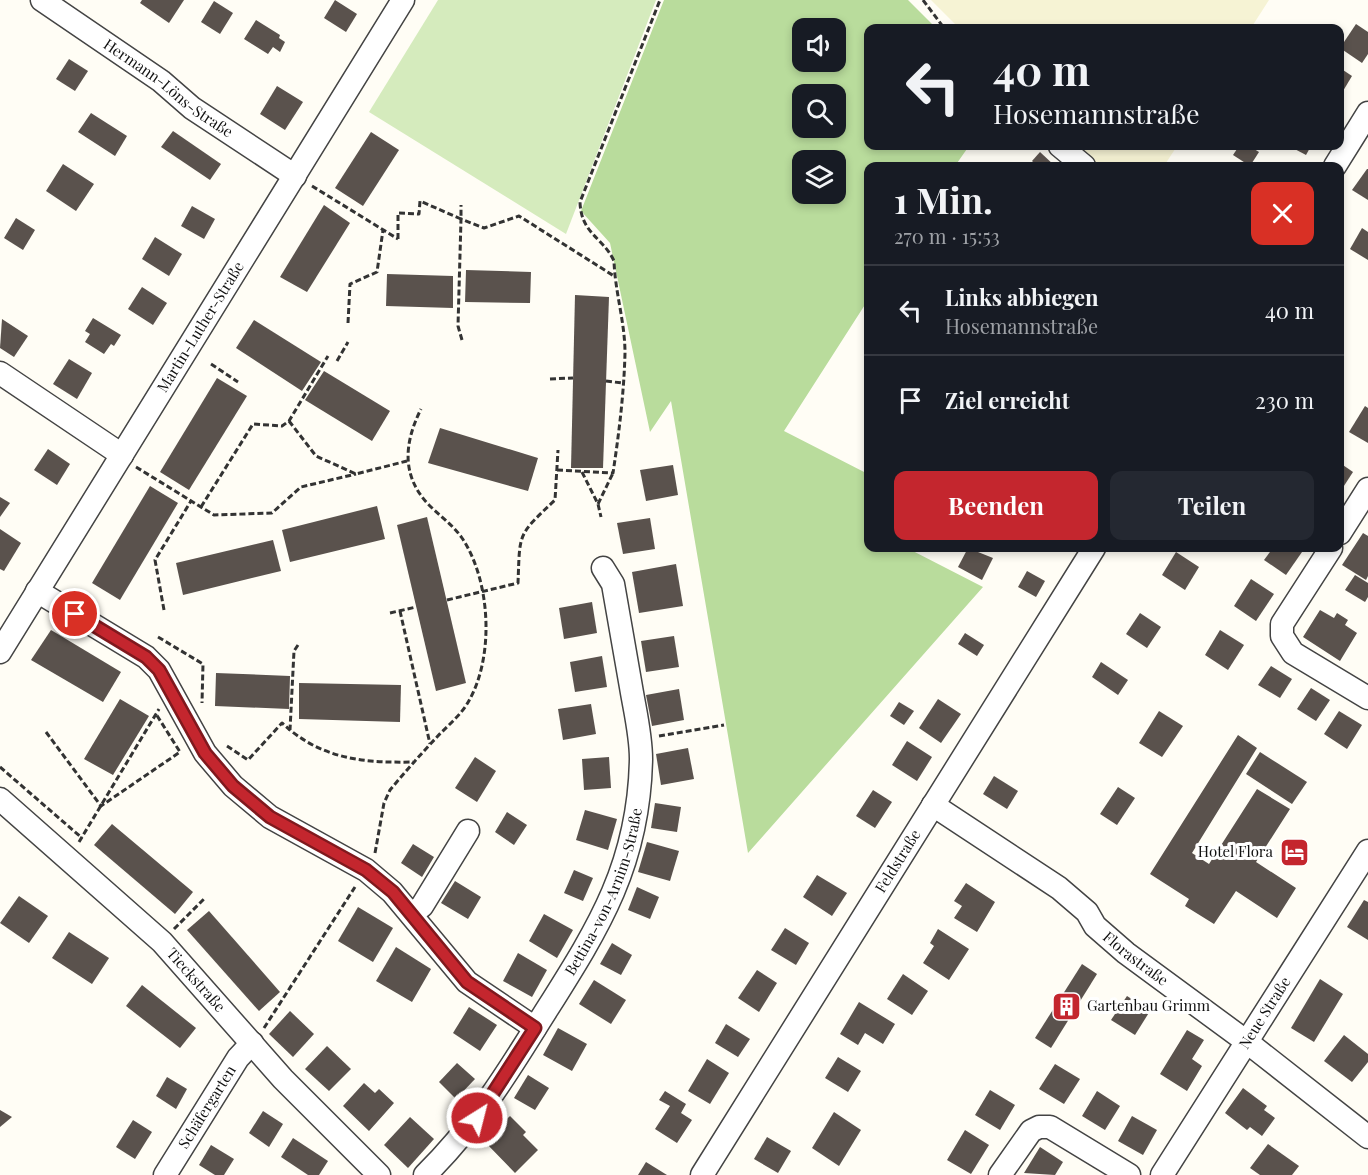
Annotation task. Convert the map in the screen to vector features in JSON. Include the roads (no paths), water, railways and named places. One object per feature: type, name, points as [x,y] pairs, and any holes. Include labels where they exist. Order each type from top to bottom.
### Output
[{"type":"street","name":"Hermann-Löns-Straße","points":[[42,0],[161,81],[192,108],[295,176]]},
{"type":"street","name":"Martin-Luther-Straße","points":[[0,652],[403,0]]},
{"type":"street","points":[[1337,162],[1368,113]]},
{"type":"street","points":[[1065,150],[1079,162]]},
{"type":"street","points":[[0,374],[121,456]]},
{"type":"street","points":[[1344,527],[1368,489]]},
{"type":"street","name":"Feldstraße","points":[[702,1175],[1091,552]]},
{"type":"street","points":[[1328,552],[1282,624],[1282,636],[1293,653],[1368,698]]},
{"type":"street","name":"Bettina-von-Arnim-Straße","points":[[425,1175],[477,1118],[594,935],[617,886],[629,851],[636,820],[640,781],[639,740],[613,584],[603,568]]},
{"type":"street","points":[[37,591],[146,657],[159,670],[205,753],[233,786],[270,817],[366,870],[393,892],[467,982],[535,1028]]},
{"type":"street","name":"Tieckstraße","points":[[0,799],[162,942],[283,1079],[379,1175]]},
{"type":"street","name":"Florastraße","points":[[933,805],[1059,888],[1087,912],[1095,926],[1105,936],[1247,1041],[1368,1137]]},
{"type":"street","points":[[412,914],[422,906],[468,831]]},
{"type":"street","name":"Neue Straße","points":[[1162,1175],[1368,851]]},
{"type":"street","name":"Schäfergarten","points":[[165,1175],[238,1058],[252,1043]]},
{"type":"street","points":[[1000,1175],[1031,1131],[1039,1127],[1050,1127],[1129,1175]]},
{"type":"place","name":"Hotel Flora","points":[[1294,852]]},
{"type":"place","name":"Gartenbau Grimm","points":[[1066,1006]]}]
